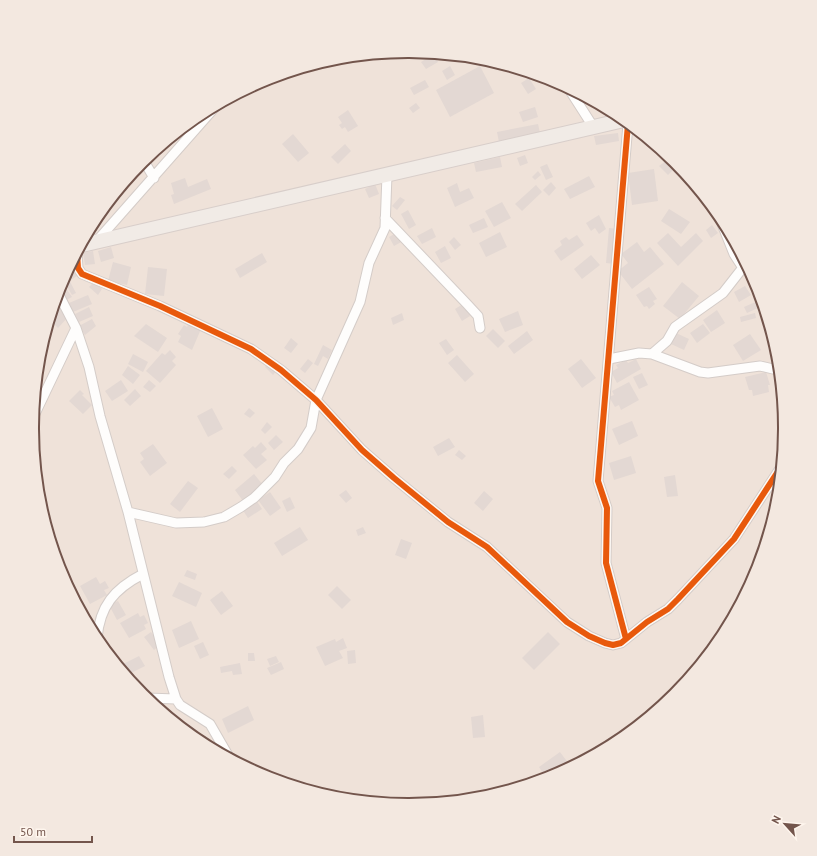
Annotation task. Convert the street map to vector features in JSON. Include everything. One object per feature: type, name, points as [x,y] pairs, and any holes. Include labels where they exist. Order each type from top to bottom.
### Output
[{"type":"main road","points":[[89,244],[616,122]]},
{"type":"street","points":[[575,99],[594,128]]},
{"type":"street","points":[[89,243],[154,178],[203,121]]},
{"type":"street","points":[[626,639],[606,563],[607,508],[598,481],[627,131]]},
{"type":"street","points":[[147,167],[154,178]]},
{"type":"street","points":[[128,512],[176,523],[197,523],[224,517],[254,498],[264,489],[275,477],[284,463],[298,449],[311,428],[316,400],[360,302],[369,263],[383,236],[387,175]]},
{"type":"street","points":[[385,218],[478,316],[480,328]]},
{"type":"street","points":[[78,264],[78,268],[82,274],[246,346],[281,370],[316,400],[362,450],[394,478],[448,522],[487,547],[567,622],[589,636],[605,643],[614,645],[620,643],[647,622],[668,609],[734,539],[775,476]]},
{"type":"street","points":[[652,354],[668,341],[675,327],[723,293],[743,271]]},
{"type":"street","points":[[62,301],[76,328],[89,367],[100,416],[128,512],[168,677],[176,700],[184,708],[210,724],[224,748]]},
{"type":"street","points":[[40,403],[76,328]]},
{"type":"street","points":[[609,359],[639,353],[652,354],[700,372],[708,373],[760,366],[773,369]]},
{"type":"street","points":[[99,630],[104,607],[113,594],[118,589],[143,574]]},
{"type":"street","points":[[157,699],[176,700]]},
{"type":"shaded area","points":[[384,59],[433,59],[457,62],[504,71],[527,78],[572,97],[593,108],[614,121],[652,150],[670,167],[702,203],[716,223],[740,265],[750,287],[765,332],[775,380],[778,428],[775,476],[771,500],[758,547],[740,591],[728,613],[702,653],[686,672],[652,706],[633,721],[614,735],[572,759],[527,778],[504,785],[433,797],[408,798],[360,794],[313,785],[290,778],[245,759],[224,748],[203,735],[165,706],[147,689],[115,653],[101,633],[77,591],[67,569],[52,524],[42,476],[40,452],[39,428],[42,380],[46,356],[59,309],[77,265],[89,243],[115,203],[131,184],[165,150],[184,135],[203,121],[245,97],[290,78],[313,71]]},
{"type":"building","points":[[426,59],[437,59],[438,62],[426,69],[421,62]]},
{"type":"building","points":[[450,66],[455,75],[447,80],[442,71]]},
{"type":"building","points":[[480,66],[494,93],[450,117],[436,90]]},
{"type":"building","points":[[530,79],[536,89],[528,94],[521,83]]},
{"type":"building","points":[[425,80],[429,87],[414,95],[410,88]]},
{"type":"building","points":[[416,103],[420,108],[413,113],[409,108]]},
{"type":"building","points":[[535,107],[538,117],[523,122],[519,112]]},
{"type":"building","points":[[348,110],[358,126],[348,132],[345,127],[342,129],[339,125],[342,123],[338,117]]},
{"type":"building","points":[[538,124],[540,133],[499,142],[497,132]]},
{"type":"building","points":[[618,133],[619,141],[596,145],[594,136]]},
{"type":"building","points":[[293,134],[309,153],[298,162],[282,144]]},
{"type":"building","points":[[345,144],[351,151],[338,164],[331,157]]},
{"type":"building","points":[[525,155],[528,163],[520,166],[517,158]]},
{"type":"building","points":[[500,157],[502,167],[476,172],[474,163]]},
{"type":"building","points":[[665,162],[673,170],[668,175],[659,166]]},
{"type":"building","points":[[547,164],[553,177],[546,180],[540,167]]},
{"type":"building","points":[[654,169],[658,201],[632,205],[628,173]]},
{"type":"building","points":[[538,171],[541,175],[535,180],[532,177]]},
{"type":"building","points":[[589,176],[595,187],[570,199],[564,189]]},
{"type":"building","points":[[185,178],[188,187],[207,179],[211,189],[174,204],[171,195],[174,194],[171,183]]},
{"type":"building","points":[[551,182],[556,188],[549,196],[543,190]]},
{"type":"building","points":[[457,183],[460,192],[469,188],[474,198],[455,207],[447,188]]},
{"type":"building","points":[[375,184],[379,194],[369,198],[365,189]]},
{"type":"building","points":[[536,185],[542,192],[522,211],[515,204]]},
{"type":"building","points":[[400,197],[405,200],[397,210],[392,206]]},
{"type":"building","points":[[502,202],[511,218],[494,227],[485,211]]},
{"type":"building","points":[[669,209],[690,222],[681,234],[661,221]]},
{"type":"building","points":[[408,210],[416,225],[409,229],[401,214]]},
{"type":"building","points":[[599,215],[606,229],[599,234],[595,228],[591,231],[586,223]]},
{"type":"building","points":[[484,218],[488,227],[473,233],[469,225]]},
{"type":"building","points":[[712,225],[718,233],[711,238],[706,230]]},
{"type":"building","points":[[432,228],[436,237],[422,244],[417,236]]},
{"type":"building","points":[[609,228],[618,229],[614,264],[606,263]]},
{"type":"building","points":[[398,232],[403,241],[394,246],[389,237]]},
{"type":"building","points":[[500,232],[507,247],[486,257],[479,243]]},
{"type":"building","points":[[668,233],[681,247],[696,233],[703,241],[678,266],[657,243]]},
{"type":"building","points":[[577,235],[584,245],[561,261],[554,251],[562,245],[560,241],[566,237],[569,240]]},
{"type":"building","points":[[454,237],[461,245],[455,250],[449,242]]},
{"type":"building","points":[[637,242],[644,252],[650,247],[664,264],[632,289],[618,271],[628,263],[621,254]]},
{"type":"building","points":[[445,246],[451,258],[441,263],[435,252]]},
{"type":"building","points":[[111,247],[114,258],[101,262],[98,251]]},
{"type":"building","points":[[93,251],[95,264],[85,265],[84,253]]},
{"type":"building","points":[[262,253],[267,262],[240,278],[235,269]]},
{"type":"building","points":[[591,255],[600,265],[582,279],[574,269]]},
{"type":"building","points":[[113,262],[131,267],[127,285],[108,281]]},
{"type":"building","points":[[148,267],[167,269],[164,296],[145,294]]},
{"type":"building","points":[[74,271],[77,276],[70,279]]},
{"type":"building","points":[[70,281],[76,293],[72,295],[67,287]]},
{"type":"building","points":[[94,282],[102,289],[98,295],[89,287]]},
{"type":"building","points":[[682,282],[699,296],[680,319],[663,306]]},
{"type":"building","points":[[745,286],[751,295],[739,302],[734,292]]},
{"type":"building","points":[[649,287],[657,299],[653,301],[655,304],[649,309],[647,306],[644,307],[636,295]]},
{"type":"building","points":[[66,289],[72,297],[66,300],[64,296]]},
{"type":"building","points":[[88,295],[92,304],[73,312],[69,303]]},
{"type":"building","points":[[755,302],[758,308],[747,313],[744,307]]},
{"type":"building","points":[[463,304],[470,316],[462,321],[455,309]]},
{"type":"building","points":[[60,307],[69,316],[58,328],[54,324]]},
{"type":"building","points":[[89,307],[93,316],[79,322],[75,314]]},
{"type":"building","points":[[717,310],[725,323],[711,332],[703,320]]},
{"type":"building","points":[[518,311],[523,325],[505,332],[499,319]]},
{"type":"building","points":[[402,313],[404,320],[393,325],[391,318]]},
{"type":"building","points":[[755,313],[756,318],[741,322],[740,317]]},
{"type":"building","points":[[92,319],[96,326],[85,335],[79,326]]},
{"type":"building","points":[[189,323],[201,329],[192,350],[178,342],[181,336],[178,334],[184,325],[187,327]]},
{"type":"building","points":[[146,324],[167,338],[158,352],[134,336]]},
{"type":"building","points":[[703,324],[710,333],[697,343],[690,333]]},
{"type":"building","points":[[493,329],[505,341],[498,348],[486,336]]},
{"type":"building","points":[[527,331],[533,340],[514,354],[508,346]]},
{"type":"building","points":[[676,333],[689,339],[684,350],[671,344]]},
{"type":"building","points":[[750,334],[761,350],[743,361],[733,345]]},
{"type":"building","points":[[291,338],[298,344],[291,353],[284,348]]},
{"type":"building","points":[[446,339],[454,350],[447,355],[439,343]]},
{"type":"building","points":[[323,345],[332,350],[328,359],[323,356],[318,366],[314,364]]},
{"type":"building","points":[[170,350],[176,357],[172,361],[176,365],[160,383],[146,371],[162,353],[165,355]]},
{"type":"building","points":[[133,354],[148,362],[143,372],[128,364]]},
{"type":"building","points":[[457,355],[474,374],[465,382],[448,363]]},
{"type":"building","points":[[308,359],[313,363],[305,373],[300,369]]},
{"type":"building","points":[[581,359],[596,378],[582,388],[568,369]]},
{"type":"building","points":[[636,359],[641,369],[617,383],[611,372],[618,368],[616,365],[626,360],[628,363]]},
{"type":"building","points":[[269,363],[277,370],[273,375],[265,367]]},
{"type":"building","points":[[128,366],[140,375],[133,384],[122,375]]},
{"type":"building","points":[[766,372],[770,385],[768,385],[769,392],[753,396],[752,390],[749,390],[745,377]]},
{"type":"building","points":[[642,373],[648,385],[639,389],[633,377]]},
{"type":"building","points":[[121,380],[128,391],[112,401],[105,391]]},
{"type":"building","points":[[149,380],[156,386],[150,392],[143,387]]},
{"type":"building","points":[[629,382],[639,400],[621,410],[619,405],[615,407],[609,397],[614,395],[612,391]]},
{"type":"building","points":[[135,389],[141,396],[130,406],[124,400]]},
{"type":"building","points":[[80,390],[84,394],[82,395],[92,405],[83,414],[69,401]]},
{"type":"building","points":[[212,408],[223,429],[208,437],[197,416]]},
{"type":"building","points":[[249,408],[255,413],[250,418],[244,414]]},
{"type":"building","points":[[632,421],[638,436],[619,445],[612,429]]},
{"type":"building","points":[[267,422],[272,427],[265,434],[261,430]]},
{"type":"building","points":[[276,435],[283,442],[274,450],[268,443]]},
{"type":"building","points":[[449,438],[455,447],[438,456],[433,447]]},
{"type":"building","points":[[261,442],[267,449],[261,454],[267,460],[256,469],[243,455],[253,446],[255,448]]},
{"type":"building","points":[[153,444],[167,463],[150,476],[140,462],[144,459],[140,453]]},
{"type":"building","points":[[459,450],[466,456],[462,460],[455,455]]},
{"type":"building","points":[[631,456],[636,473],[614,480],[609,463]]},
{"type":"building","points":[[232,466],[237,471],[229,479],[223,474]]},
{"type":"building","points":[[254,474],[263,485],[243,501],[235,490]]},
{"type":"building","points":[[675,475],[678,496],[667,497],[664,477]]},
{"type":"building","points":[[188,481],[198,488],[180,512],[170,504]]},
{"type":"building","points":[[346,490],[352,498],[346,503],[339,495]]},
{"type":"building","points":[[484,491],[493,499],[483,511],[474,503]]},
{"type":"building","points":[[270,492],[281,508],[270,516],[258,500]]},
{"type":"building","points":[[290,497],[295,508],[287,512],[282,501]]},
{"type":"building","points":[[256,500],[262,509],[248,518],[242,509]]},
{"type":"building","points":[[300,527],[308,540],[282,556],[274,543]]},
{"type":"building","points":[[363,527],[366,533],[358,536],[356,530]]},
{"type":"building","points":[[401,539],[412,543],[406,559],[395,555]]},
{"type":"building","points":[[187,570],[197,574],[195,580],[184,576]]},
{"type":"building","points":[[96,577],[100,584],[105,581],[109,588],[104,590],[107,595],[90,604],[80,586]]},
{"type":"building","points":[[179,582],[202,593],[196,607],[172,596]]},
{"type":"building","points":[[337,586],[351,600],[342,609],[328,595]]},
{"type":"building","points":[[222,591],[233,606],[221,615],[210,600]]},
{"type":"building","points":[[118,601],[126,615],[117,620],[109,605]]},
{"type":"building","points":[[138,613],[140,617],[144,615],[148,623],[144,625],[146,629],[129,638],[120,623]]},
{"type":"building","points":[[191,621],[199,639],[179,648],[172,630]]},
{"type":"building","points":[[151,632],[160,645],[154,650],[144,637]]},
{"type":"building","points":[[548,632],[560,644],[534,670],[522,658]]},
{"type":"building","points":[[343,638],[347,648],[339,651],[343,658],[325,666],[316,647],[335,639],[336,642]]},
{"type":"building","points":[[203,642],[209,655],[200,659],[194,646]]},
{"type":"building","points":[[355,650],[356,663],[348,664],[347,651]]},
{"type":"building","points":[[248,653],[254,653],[255,661],[248,661]]},
{"type":"building","points":[[139,656],[145,666],[132,673],[124,664]]},
{"type":"building","points":[[276,656],[279,662],[270,666],[267,659]]},
{"type":"building","points":[[281,662],[284,669],[271,675],[267,668]]},
{"type":"building","points":[[240,663],[242,674],[233,675],[232,671],[221,673],[220,667]]},
{"type":"building","points":[[248,706],[254,720],[228,733],[222,719]]},
{"type":"building","points":[[483,715],[485,737],[473,738],[471,717]]},
{"type":"building","points":[[560,752],[567,761],[542,772],[539,767]]},
{"type":"cycle path","points":[[626,639],[606,563],[607,508],[598,481],[627,131]]},
{"type":"cycle path","points":[[78,264],[78,268],[82,274],[160,306],[251,349],[281,370],[316,400],[362,450],[394,478],[448,522],[487,547],[567,622],[589,636],[605,643],[613,645],[621,643],[647,622],[668,609],[734,539],[775,476]]}]
